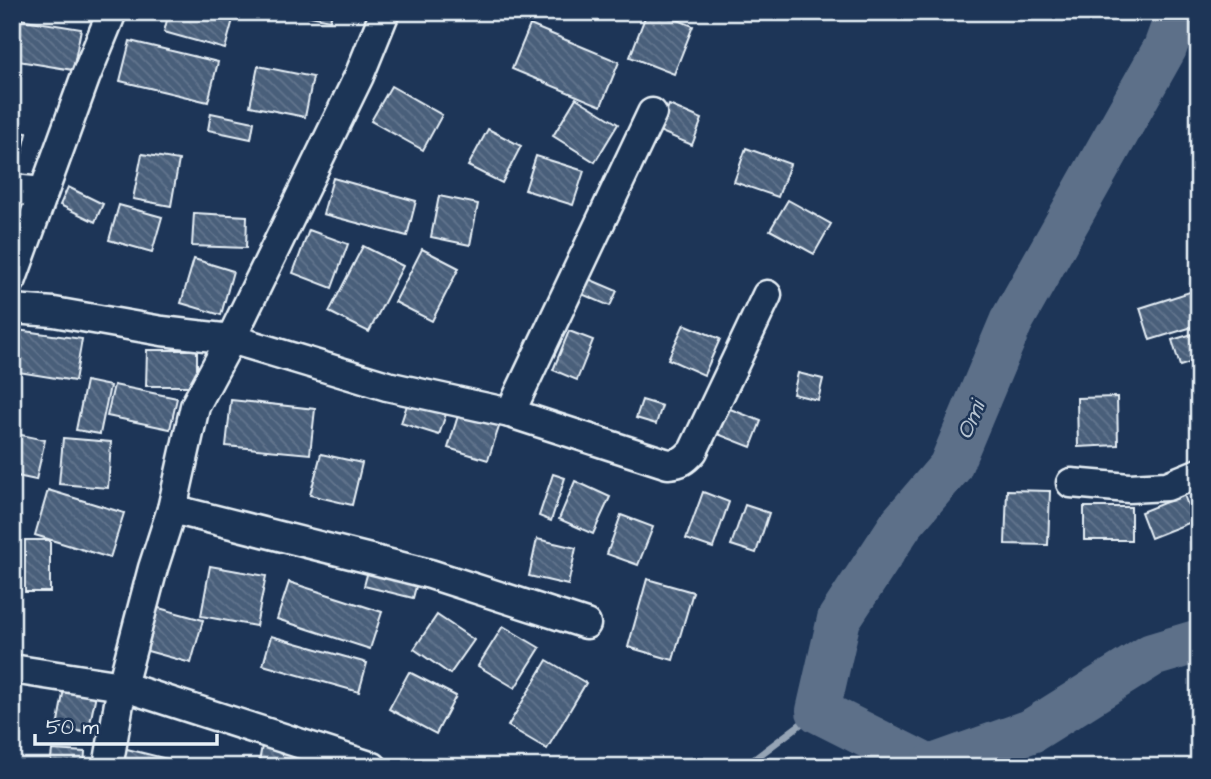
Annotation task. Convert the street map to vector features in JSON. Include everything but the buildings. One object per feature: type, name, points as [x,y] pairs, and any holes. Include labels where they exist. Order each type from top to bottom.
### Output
[{"type":"street","points":[[12,279],[85,78],[112,12]]},
{"type":"street","points":[[108,767],[122,686],[153,568],[172,509],[195,406],[231,339],[359,76],[385,12]]},
{"type":"street","points":[[510,413],[652,113]]},
{"type":"street","points":[[12,189],[43,192]]},
{"type":"street","points":[[12,309],[54,312],[162,331],[231,339],[387,386],[510,413],[668,464],[684,461],[693,451],[767,295]]},
{"type":"street","points":[[1071,483],[1129,488],[1167,486],[1199,473]]},
{"type":"street","points":[[172,509],[429,574],[586,624]]},
{"type":"street","points":[[12,669],[122,686],[373,767]]},
{"type":"waterway","name":"Omi","points":[[929,767],[818,711],[839,619],[902,523],[950,467],[1011,322],[1165,48],[1178,12]]},
{"type":"waterway","name":"Omi","points":[[930,767],[1031,731],[1152,655],[1199,641]]},
{"type":"waterway","points":[[744,767],[818,711]]}]
